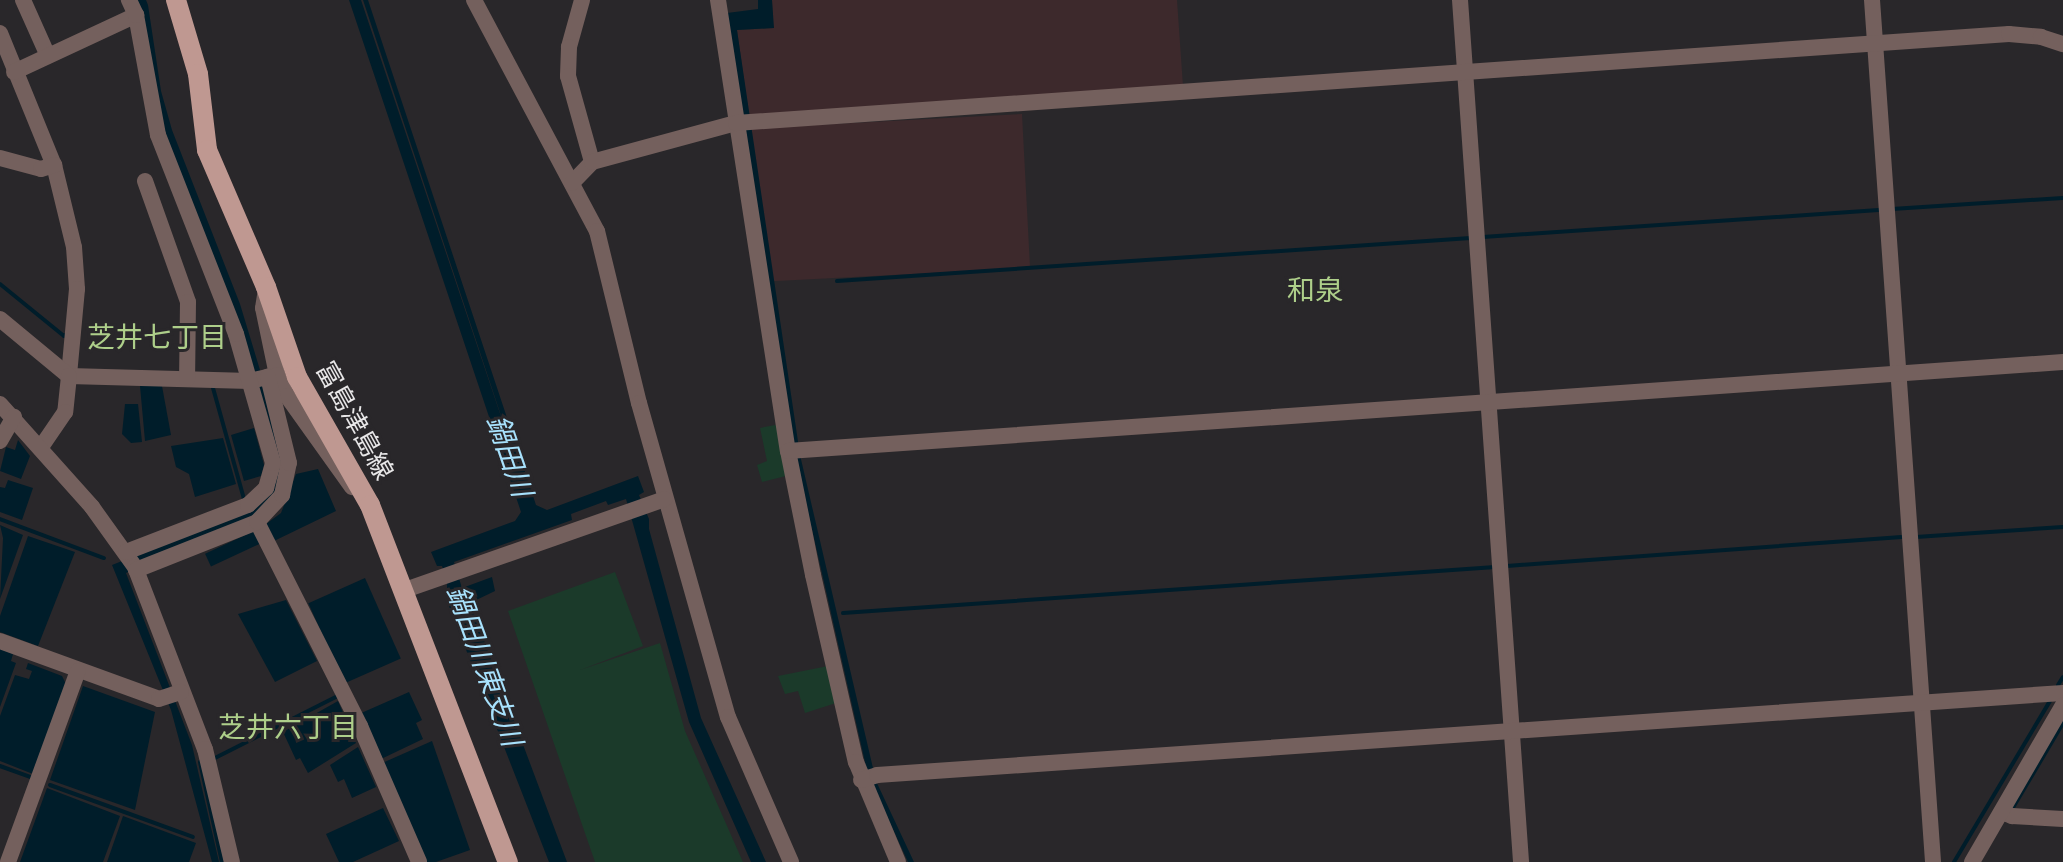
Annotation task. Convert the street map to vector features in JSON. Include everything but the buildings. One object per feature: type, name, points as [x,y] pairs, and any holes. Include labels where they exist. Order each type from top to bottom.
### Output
[{"type":"main road","name":"富島津島線","points":[[176,0],[198,74],[207,150],[266,287],[297,377],[370,505],[508,862]]},
{"type":"street","points":[[23,0],[48,56]]},
{"type":"street","points":[[474,0],[597,231],[657,501],[728,717],[791,862]]},
{"type":"street","points":[[582,0],[569,47],[568,76],[592,162]]},
{"type":"street","points":[[718,0],[744,123],[795,451],[868,777],[898,862]]},
{"type":"street","points":[[1460,0],[1521,862]]},
{"type":"street","points":[[1872,0],[1933,862]]},
{"type":"street","points":[[14,72],[132,8],[158,135],[236,334],[265,378],[287,448],[289,475],[282,495],[257,522],[132,563]]},
{"type":"street","points":[[572,183],[592,162],[744,123],[2009,34],[2060,40]]},
{"type":"street","points":[[1,38],[54,165],[74,247],[77,289],[65,412],[41,447]]},
{"type":"street","points":[[0,158],[41,169],[54,165]]},
{"type":"street","points":[[145,181],[188,302],[187,379]]},
{"type":"street","points":[[132,563],[248,505],[266,488],[273,463],[265,378],[263,308],[266,287]]},
{"type":"street","points":[[0,319],[69,376],[84,380],[265,378],[287,396],[345,480],[370,505]]},
{"type":"street","points":[[795,451],[2063,362]]},
{"type":"street","points":[[0,404],[41,447],[132,563],[205,749],[232,862]]},
{"type":"street","points":[[0,441],[14,417]]},
{"type":"street","points":[[405,590],[657,501]]},
{"type":"street","points":[[257,522],[360,726],[419,862]]},
{"type":"street","points":[[0,641],[78,671],[162,698],[181,692]]},
{"type":"street","points":[[8,862],[78,671]]},
{"type":"street","points":[[868,777],[2063,693]]},
{"type":"street","points":[[1972,862],[2063,705]]},
{"type":"street","points":[[2002,812],[2012,816],[2063,819]]},
{"type":"shaded area","points":[[772,0],[1177,0],[1183,86],[749,116],[737,30],[773,28]]},
{"type":"shaded area","points":[[1022,114],[1030,268],[759,282],[751,128]]},
{"type":"green space","points":[[775,425],[779,428],[786,476],[762,482],[757,465],[767,461],[760,428]]},
{"type":"green space","points":[[615,572],[643,646],[580,670],[660,643],[685,731],[743,862],[595,862],[508,611]]},
{"type":"green space","points":[[828,666],[836,703],[805,713],[798,691],[785,694],[778,676]]},
{"type":"water","points":[[136,0],[146,0],[148,5],[161,91],[172,130],[240,304],[283,446],[284,481],[263,512],[126,573],[192,745],[219,862],[212,862],[171,710],[112,565],[253,509],[275,482],[162,127]]},
{"type":"water","points":[[349,0],[361,0],[525,488],[363,0],[368,0],[536,505],[547,510],[638,476],[644,492],[639,495],[649,519],[649,529],[701,718],[766,862],[751,862],[689,722],[626,499],[608,505],[606,501],[571,514],[572,520],[454,562],[462,588],[492,577],[495,591],[470,603],[567,862],[549,862],[447,601],[447,581],[442,566],[437,566],[431,552],[515,521],[521,512]]},
{"type":"water","points":[[758,0],[772,0],[774,28],[737,30],[800,455],[876,781],[914,862],[908,862],[868,775],[795,455],[727,13],[758,9]]},
{"type":"water","points":[[140,386],[162,386],[171,435],[145,441]]},
{"type":"water","points":[[125,404],[138,404],[142,442],[131,443],[122,434]]},
{"type":"water","points":[[254,428],[264,465],[261,476],[244,481],[231,435]]},
{"type":"water","points":[[223,438],[236,484],[195,497],[189,474],[176,467],[171,446]]},
{"type":"water","points":[[18,440],[30,456],[21,479],[0,471],[6,447],[15,450]]},
{"type":"water","points":[[318,469],[336,511],[274,541],[266,524],[281,513],[296,474]]},
{"type":"water","points":[[8,480],[33,488],[22,520],[0,512],[0,487],[5,488]]},
{"type":"water","points":[[0,525],[23,535],[0,599],[3,538]]},
{"type":"water","points":[[254,531],[260,544],[211,567],[205,554]]},
{"type":"water","points":[[28,536],[75,552],[38,646],[0,632],[0,616]]},
{"type":"water","points":[[365,578],[401,658],[344,684],[308,603]]},
{"type":"water","points":[[286,600],[317,661],[275,682],[238,614]]},
{"type":"water","points":[[0,649],[13,654],[11,661],[16,663],[0,707]]},
{"type":"water","points":[[28,663],[62,676],[66,684],[33,774],[0,761],[0,716],[15,675],[29,679],[32,671],[26,669]]},
{"type":"water","points":[[83,686],[155,712],[135,810],[50,780]]},
{"type":"water","points":[[409,692],[422,720],[416,723],[423,739],[379,760],[359,714]]},
{"type":"water","points":[[338,701],[356,743],[308,773],[300,758],[296,760],[283,732]]},
{"type":"water","points":[[432,741],[470,850],[436,862],[425,862],[380,764]]},
{"type":"water","points":[[358,747],[376,787],[352,798],[344,779],[338,782],[330,765]]},
{"type":"water","points":[[47,788],[120,816],[103,862],[20,862]]},
{"type":"water","points":[[383,808],[399,841],[353,862],[339,862],[326,834]]},
{"type":"water","points":[[123,816],[196,843],[189,862],[107,862]]},
{"type":"waterway","points":[[1892,209],[2063,198]]},
{"type":"waterway","points":[[1483,237],[1882,210]]},
{"type":"waterway","points":[[837,281],[1471,238]]},
{"type":"waterway","points":[[0,284],[64,336],[67,334]]},
{"type":"waterway","points":[[213,388],[244,499]]},
{"type":"waterway","points":[[0,519],[104,558]]},
{"type":"waterway","points":[[1916,537],[2063,527]]},
{"type":"waterway","points":[[1507,566],[1905,537]]},
{"type":"waterway","points":[[843,613],[1495,567]]},
{"type":"waterway","points":[[2058,685],[2063,677]]},
{"type":"waterway","points":[[215,758],[337,694]]},
{"type":"waterway","points":[[1954,862],[2050,701]]},
{"type":"waterway","points":[[2011,811],[2063,723]]},
{"type":"waterway","points":[[200,762],[222,862]]},
{"type":"waterway","points":[[0,766],[30,777]]},
{"type":"waterway","points":[[50,785],[193,837]]},
{"type":"district","name":"和泉","points":[[1315,291]]},
{"type":"district","name":"芝井七丁目","points":[[157,338]]},
{"type":"district","name":"芝井六丁目","points":[[288,728]]},
{"type":"water label","name":"鍋田川","points":[[509,456]]},
{"type":"water label","name":"鍋田川東支川","points":[[484,666]]}]
